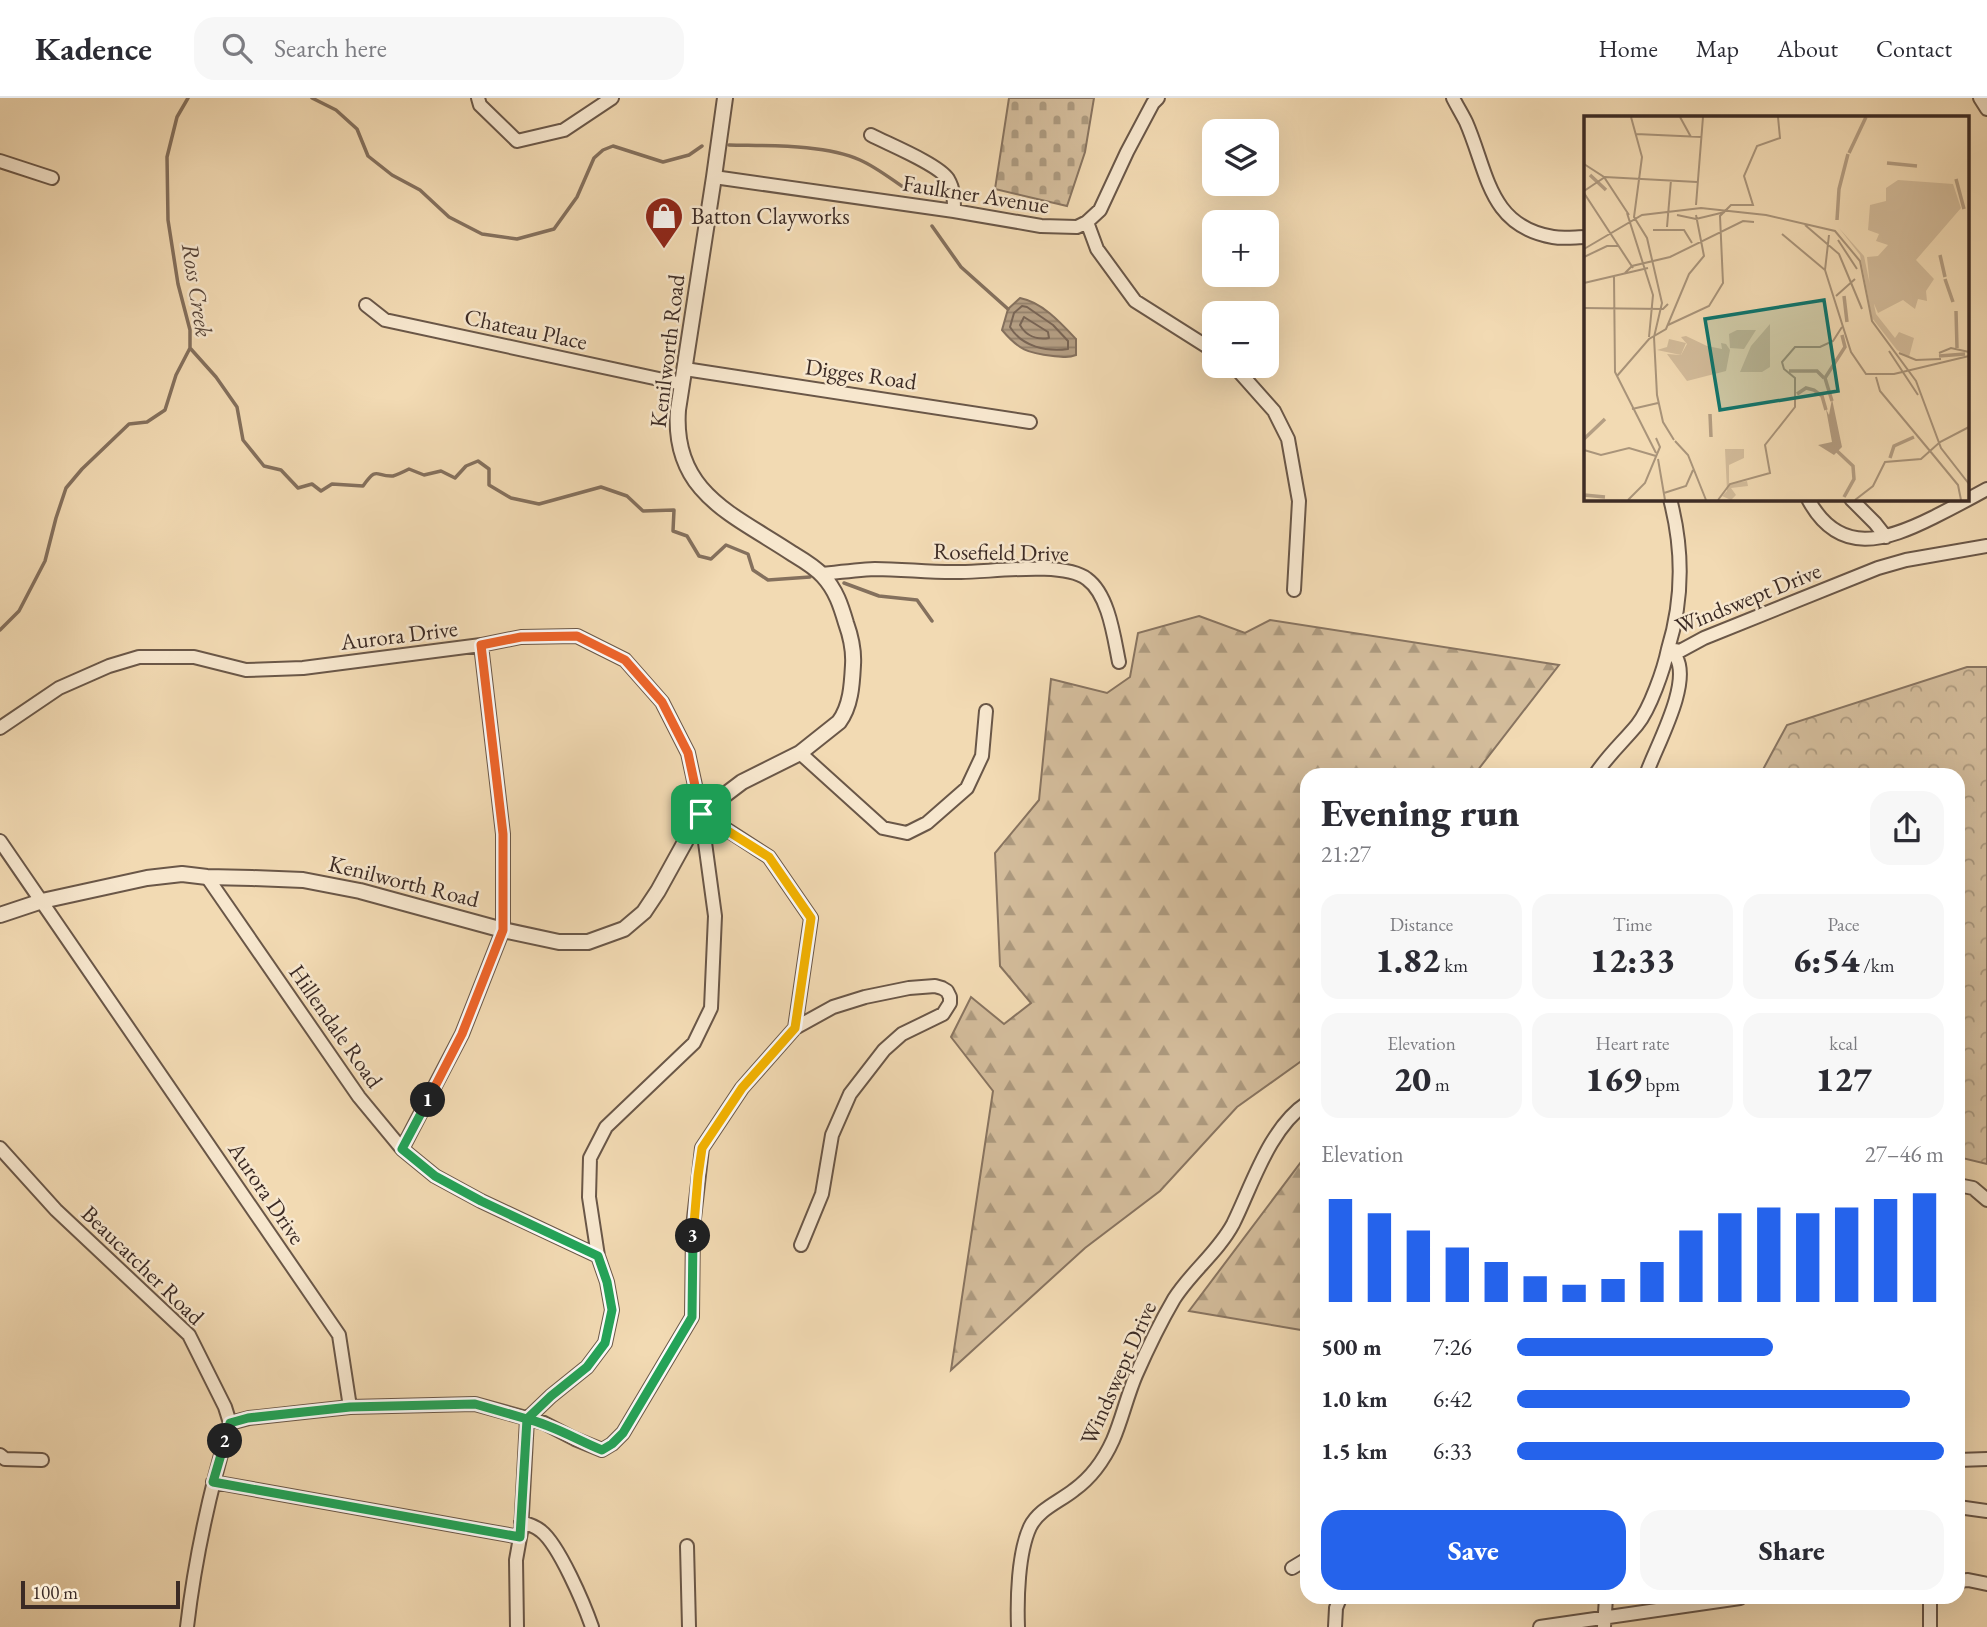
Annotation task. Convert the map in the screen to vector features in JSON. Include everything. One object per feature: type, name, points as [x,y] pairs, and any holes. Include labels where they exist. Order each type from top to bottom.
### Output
[{"type":"street","points":[[478,98],[480,105],[517,141],[564,131],[612,98]]},
{"type":"street","name":"Kenilworth Road","points":[[0,915],[42,901],[147,878],[182,874],[303,880],[360,891],[503,930],[559,942],[588,942],[624,929],[644,912],[701,814],[742,782],[800,753],[833,728],[844,715],[849,701],[853,656],[838,597],[822,574],[739,520],[714,502],[698,486],[677,435],[678,410],[725,98]]},
{"type":"street","points":[[1158,98],[1127,152],[1100,210],[1087,222],[1097,249],[1135,301],[1202,343]]},
{"type":"street","points":[[1453,98],[1466,122],[1489,187],[1509,217],[1522,226],[1555,237],[1584,237]]},
{"type":"street","points":[[1980,98],[1987,109]]},
{"type":"street","points":[[871,135],[918,158],[946,176],[954,191],[954,211]]},
{"type":"street","points":[[0,160],[52,178]]},
{"type":"street","name":"Faulkner Avenue","points":[[714,177],[1041,226],[1077,227],[1087,222]]},
{"type":"street","name":"Chateau Place","points":[[366,305],[385,320],[682,384]]},
{"type":"street","name":"Digges Road","points":[[685,369],[1030,422]]},
{"type":"street","points":[[1245,378],[1274,411],[1288,439],[1299,500],[1294,590]]},
{"type":"street","points":[[1969,498],[1987,489]]},
{"type":"street","points":[[1649,768],[1669,722],[1679,690],[1677,658],[1668,649],[1673,632],[1679,582],[1677,533],[1670,500]]},
{"type":"street","points":[[1809,500],[1818,516],[1841,533],[1862,539],[1904,532],[1966,500]]},
{"type":"street","points":[[1853,500],[1886,537]]},
{"type":"street","name":"Windswept Drive","points":[[1600,768],[1643,718],[1665,666],[1668,649],[1680,651],[1704,638],[1878,568],[1906,560],[1987,547]]},
{"type":"street","name":"Rosefield Drive","points":[[822,574],[876,569],[959,572],[1033,569],[1074,573],[1088,579],[1098,593],[1111,623],[1119,662]]},
{"type":"street","name":"Aurora Drive","points":[[0,728],[59,688],[109,666],[139,657],[194,657],[246,670],[303,668],[481,645],[521,637],[577,636],[625,660],[662,702],[688,753],[701,814],[715,916],[711,1008],[694,1043],[607,1127],[590,1157],[589,1197],[598,1256],[607,1282],[612,1310],[605,1343],[587,1367],[527,1419]]},
{"type":"street","points":[[402,1149],[462,1034],[503,930],[503,834],[481,645]]},
{"type":"street","points":[[800,753],[883,828],[907,833],[927,823],[967,788],[982,756],[986,711]]},
{"type":"street","points":[[701,814],[769,857],[811,918],[795,1028]]},
{"type":"street","name":"Aurora Drive","points":[[0,841],[339,1335],[350,1407]]},
{"type":"street","name":"Hillendale Road","points":[[207,877],[359,1097],[402,1149],[435,1176],[481,1201],[598,1256]]},
{"type":"street","points":[[187,1627],[213,1482],[230,1423],[248,1418],[350,1407],[475,1404],[544,1423],[602,1450],[612,1444],[623,1433],[692,1317],[693,1227],[702,1148],[742,1088],[795,1028],[842,1004],[890,992],[935,986],[943,988],[950,997],[950,1003],[943,1014],[902,1034],[884,1050],[850,1094],[832,1135],[822,1194],[801,1245]]},
{"type":"street","name":"Windswept Drive","points":[[1018,1627],[1021,1566],[1032,1524],[1044,1510],[1074,1491],[1098,1469],[1113,1440],[1135,1376],[1172,1302],[1223,1240],[1267,1152],[1300,1108]]},
{"type":"street","name":"Beaucatcher Road","points":[[0,1148],[56,1210],[190,1335],[230,1423]]},
{"type":"street","points":[[1965,1186],[1973,1188],[1987,1200]]},
{"type":"street","points":[[517,1627],[516,1560],[520,1537],[527,1419]]},
{"type":"street","points":[[0,1455],[5,1459],[41,1460]]},
{"type":"street","points":[[1965,1460],[1987,1459]]},
{"type":"street","points":[[213,1482],[520,1537]]},
{"type":"street","points":[[1965,1508],[1987,1511]]},
{"type":"street","points":[[521,1522],[542,1531],[555,1546],[592,1627]]},
{"type":"street","points":[[687,1546],[689,1627]]},
{"type":"street","points":[[1293,1568],[1300,1564]]},
{"type":"street","points":[[1965,1580],[1987,1584]]},
{"type":"street","points":[[1335,1627],[1338,1604]]},
{"type":"street","points":[[1604,1623],[1606,1604]]},
{"type":"street","points":[[1540,1627],[1604,1623],[1707,1604]]},
{"type":"street","points":[[1930,1604],[1930,1627]]},
{"type":"green space","points":[[1009,98],[1094,98],[1085,152],[1067,206],[995,189]]},
{"type":"green space","points":[[1199,616],[1245,633],[1270,620],[1559,665],[1479,768],[1300,768],[1300,1062],[1237,1107],[1160,1191],[1085,1248],[951,1370],[993,1091],[951,1037],[971,997],[1004,1024],[1031,1003],[1000,966],[995,853],[1039,800],[1051,679],[1107,693],[1130,677],[1138,633]]},
{"type":"green space","points":[[1967,667],[1987,667],[1987,1164],[1965,1159],[1965,768],[1764,768],[1787,725]]},
{"type":"green space","points":[[1300,1163],[1300,1330],[1189,1311]]},
{"type":"water","points":[[1020,298],[1036,304],[1064,326],[1076,339],[1076,355],[1062,357],[1036,353],[1024,349],[1008,337],[1002,330],[1008,309]]},
{"type":"waterway","name":"Ross Creek","points":[[0,630],[19,611],[45,561],[66,488],[129,424],[147,422],[165,410],[176,375],[190,348],[190,330],[178,284],[168,220],[167,157],[177,117],[188,98]]},
{"type":"waterway","points":[[312,98],[336,110],[357,129],[368,156],[392,175],[420,190],[449,217],[482,234],[517,239],[554,229],[577,197],[594,158],[603,150],[613,146],[663,162],[689,155],[702,146]]},
{"type":"waterway","points":[[729,145],[830,151],[860,160],[906,189]]},
{"type":"waterway","points":[[932,226],[961,267],[1008,309]]},
{"type":"waterway","points":[[190,348],[216,377],[237,407],[243,440],[264,466],[281,470],[298,488],[312,484],[321,491],[332,484],[363,486],[374,474],[393,476],[409,469],[424,475],[441,471],[455,478],[466,466],[478,461],[489,469],[489,485],[511,498],[539,504],[601,487],[627,496],[643,511],[674,510],[673,531],[687,536],[699,556],[711,559],[726,545],[748,554],[753,570],[768,580],[810,577]]},
{"type":"waterway","points":[[844,583],[879,596],[917,600],[932,621]]},
{"type":"place","name":"Batton Clayworks","points":[[664,250]]},
{"type":"route","points":[[701,814],[688,753],[662,702],[625,660],[577,636],[521,637],[481,645],[503,834],[503,930],[462,1034],[402,1149],[435,1176],[481,1201],[598,1256],[607,1282],[612,1310],[605,1343],[587,1367],[527,1419],[475,1404],[350,1407],[248,1418],[230,1423],[213,1482],[520,1537],[527,1419],[544,1423],[602,1450],[623,1433],[692,1317],[693,1227],[702,1148],[742,1088],[795,1028],[811,918],[769,857],[701,814]]}]
